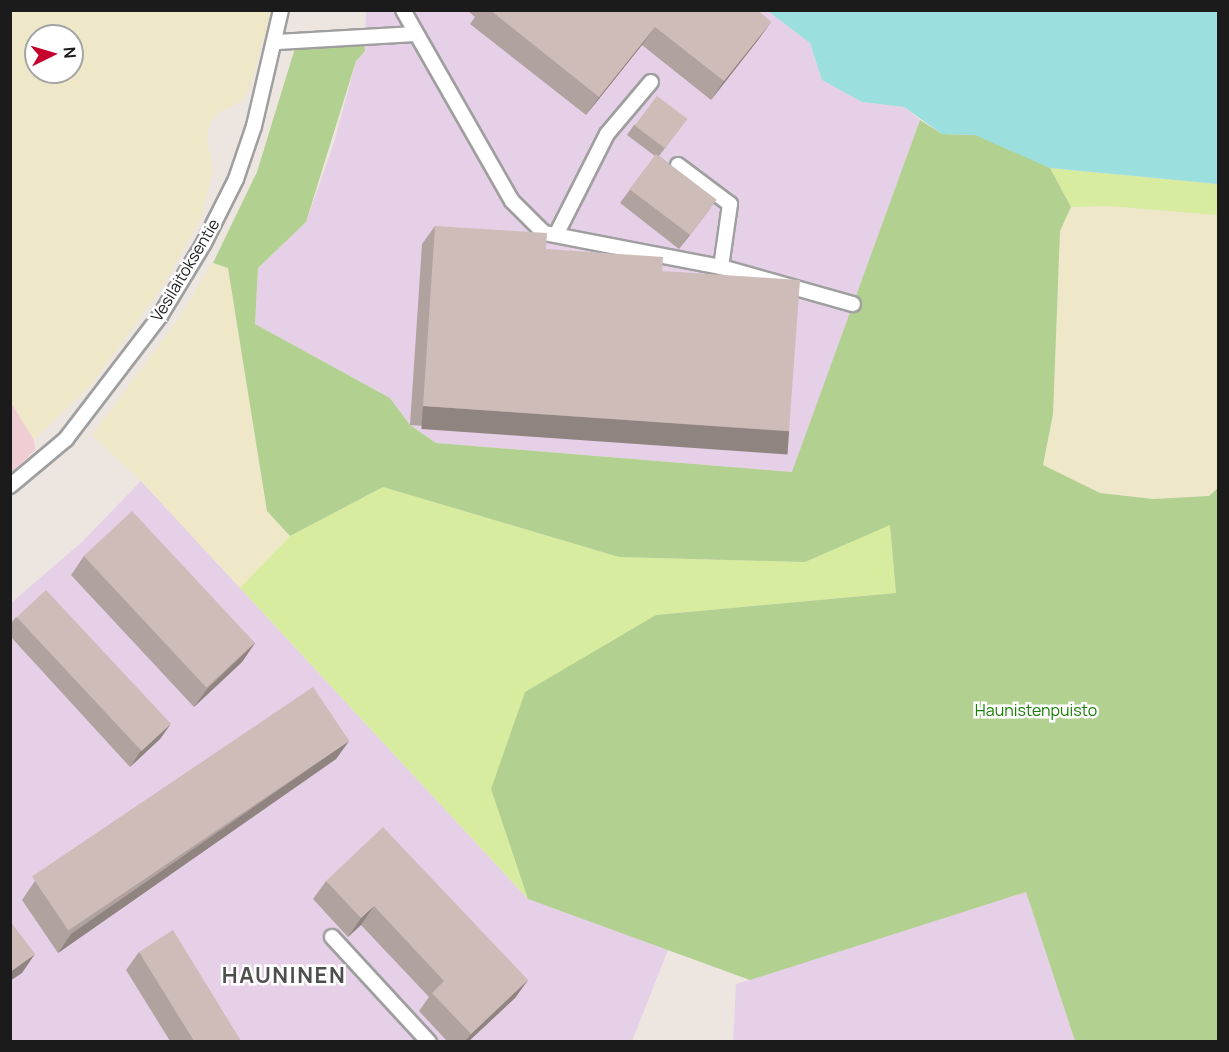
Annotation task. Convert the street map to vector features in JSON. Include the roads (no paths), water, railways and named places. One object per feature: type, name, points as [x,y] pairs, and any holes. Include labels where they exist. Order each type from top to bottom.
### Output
[{"type":"lane","name":"Vesilaitoksentie","points":[[10,486],[66,439],[160,316],[192,264],[236,179],[276,42],[281,10]]},
{"type":"lane","points":[[403,10],[413,34],[512,201],[544,233],[721,267],[854,304]]},
{"type":"lane","points":[[276,42],[413,34]]},
{"type":"lane","points":[[556,236],[607,134],[651,82]]},
{"type":"lane","points":[[678,165],[730,204],[721,267]]},
{"type":"lane","points":[[332,937],[429,1041]]},
{"type":"water","points":[[768,11],[1218,11],[1218,184],[1050,168],[975,135],[942,134],[904,107],[862,102],[822,80],[810,43]]},
{"type":"district","name":"HAUNINEN","points":[[284,976]]},
{"type":"park label","name":"Haunistenpuisto","points":[[1036,710]]}]
